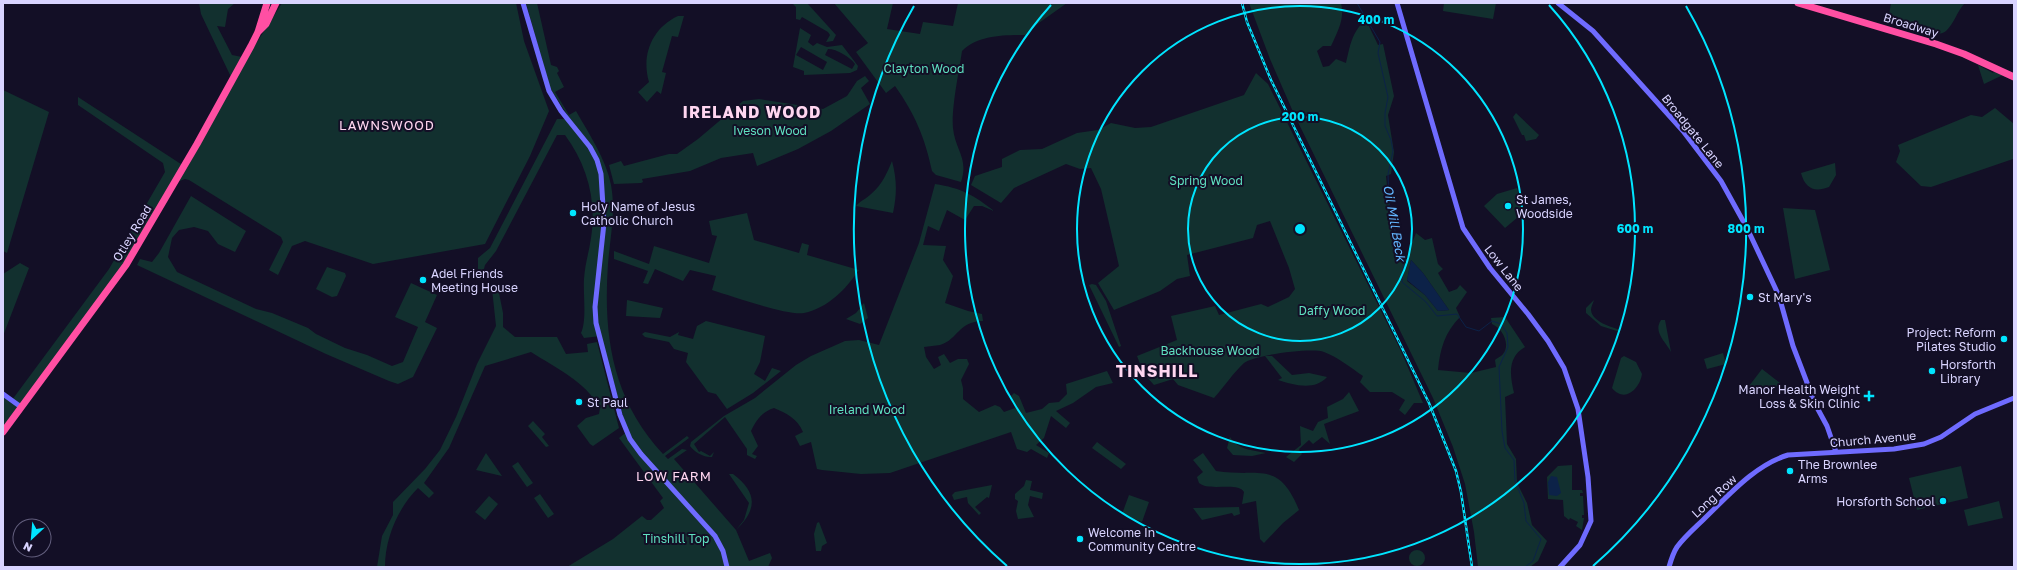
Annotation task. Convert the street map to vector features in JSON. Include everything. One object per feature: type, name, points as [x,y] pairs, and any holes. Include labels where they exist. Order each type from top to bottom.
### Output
[{"type":"highway","name":"Otley Road","points":[[3,432],[126,265],[197,144],[258,32],[267,3]]},
{"type":"highway","name":"Otley Road","points":[[258,32],[266,24],[276,3]]},
{"type":"highway","name":"Broadway","points":[[1798,3],[1936,44],[1964,54],[2014,78]]},
{"type":"street","points":[[523,3],[549,91],[554,102],[590,147],[601,172],[604,223],[595,307],[596,324],[620,415],[630,439],[641,454],[715,536],[723,551],[727,567]]},
{"type":"street","name":"Low Lane","points":[[1397,3],[1463,228],[1490,268],[1548,341],[1564,368],[1578,409],[1588,477],[1591,521],[1584,538],[1573,554],[1560,567]]},
{"type":"street","name":"Broadgate Lane","points":[[1558,3],[1593,30],[1683,131],[1722,183],[1744,223],[1778,296],[1798,360],[1814,402],[1827,426],[1836,452]]},
{"type":"street","points":[[3,394],[22,407]]},
{"type":"street","name":"Church Avenue","points":[[1788,455],[1894,449],[1924,444],[1941,437],[1975,414],[2014,398]]},
{"type":"street","name":"Long Row","points":[[1669,567],[1676,548],[1720,503],[1760,468],[1788,455]]},
{"type":"green space","points":[[199,3],[235,3],[228,9],[225,27],[217,26],[232,55],[242,57],[231,77],[201,14]]},
{"type":"green space","points":[[282,3],[516,3],[524,41],[549,111],[530,156],[485,244],[373,264],[305,241],[292,246],[278,275],[269,270],[283,242],[281,237],[189,180],[185,179],[174,183],[126,265],[3,432],[3,394],[12,400],[109,269],[165,172],[163,163],[78,105],[78,97],[187,168],[248,56]]},
{"type":"green space","name":"Tinshill Top","points":[[526,3],[537,3],[551,65],[557,67],[559,71],[557,73],[564,87],[555,92],[569,115],[576,111],[596,147],[609,175],[613,205],[608,264],[607,316],[614,365],[622,388],[632,411],[646,433],[663,454],[687,436],[689,438],[665,456],[668,459],[682,449],[687,450],[674,459],[736,530],[749,561],[770,553],[772,558],[768,567],[567,567],[613,539],[642,516],[647,520],[651,520],[664,508],[660,501],[663,498],[619,438],[628,431],[601,336],[584,338],[581,333],[584,322],[584,285],[593,224],[593,210],[584,171],[573,146],[565,135],[557,135],[496,251],[485,265],[481,280],[478,280],[478,258],[490,248],[557,119],[564,119],[568,116],[550,88]]},
{"type":"green space","points":[[792,3],[807,3],[836,35],[833,41],[826,42],[830,35],[828,32],[802,17],[800,20],[796,19],[796,7]]},
{"type":"green space","name":"Clayton Wood","points":[[834,3],[893,3],[887,29],[920,34],[923,22],[953,26],[958,3],[1067,3],[1036,25],[1026,35],[1009,35],[983,39],[968,46],[962,51],[954,101],[953,120],[954,136],[963,160],[963,174],[961,182],[936,175],[932,171],[926,148],[914,116],[895,86],[886,93],[856,52],[868,43]]},
{"type":"green space","points":[[1249,3],[1341,3],[1341,19],[1331,46],[1323,46],[1317,51],[1323,67],[1329,66],[1336,59],[1346,63],[1350,45],[1355,34],[1361,24],[1366,20],[1378,45],[1383,44],[1394,96],[1388,115],[1394,152],[1391,174],[1386,176],[1394,254],[1407,256],[1416,233],[1425,240],[1432,238],[1438,264],[1443,269],[1438,273],[1449,292],[1457,289],[1460,285],[1467,292],[1456,308],[1460,317],[1444,341],[1438,370],[1471,373],[1496,367],[1495,360],[1502,356],[1505,350],[1506,341],[1499,329],[1492,324],[1491,318],[1505,317],[1525,347],[1515,356],[1511,367],[1514,393],[1505,397],[1507,444],[1516,459],[1517,483],[1527,503],[1532,525],[1547,541],[1538,561],[1530,567],[1478,567],[1474,532],[1465,484],[1453,447],[1433,398],[1294,114],[1270,59]],"holes":[[[1411,260],[1423,273],[1449,310],[1438,311],[1425,295],[1407,281]]]},
{"type":"green space","points":[[1444,3],[1496,3],[1493,19],[1443,11]]},
{"type":"green space","points":[[1891,3],[1965,3],[1946,31],[1934,34],[1918,31],[1888,21]]},
{"type":"green space","points":[[678,16],[684,16],[678,37],[672,36],[662,72],[666,73],[661,94],[657,91],[647,102],[638,92],[649,82],[646,62],[651,43],[661,28]]},
{"type":"green space","points":[[800,28],[811,35],[808,42],[813,46],[817,43],[827,47],[842,45],[858,66],[857,70],[850,73],[804,75],[804,71],[793,67]],"holes":[[[801,47],[827,62],[823,70],[796,55]],[[828,49],[839,52],[850,59],[855,64],[852,69],[825,55]]]},
{"type":"green space","points":[[1978,65],[1993,73],[1995,71],[2003,75],[1984,84]]},
{"type":"green space","points":[[1256,73],[1268,84],[1401,351],[1423,403],[1414,403],[1405,415],[1399,410],[1405,400],[1392,392],[1370,392],[1360,382],[1363,376],[1334,357],[1318,351],[1296,351],[1259,357],[1250,360],[1240,367],[1214,398],[1178,385],[1173,379],[1154,385],[1144,374],[1137,356],[1177,340],[1171,316],[1215,306],[1219,315],[1261,304],[1268,307],[1289,297],[1295,289],[1289,268],[1270,221],[1257,225],[1253,238],[1187,255],[1190,276],[1177,279],[1160,291],[1114,310],[1098,283],[1119,266],[1101,189],[1091,168],[1080,169],[1066,164],[1014,188],[1001,203],[971,185],[975,176],[1002,167],[1002,159],[1020,150],[1042,149],[1077,133],[1098,130],[1111,123],[1135,128],[1151,127],[1244,95]]},
{"type":"green space","name":"Iveson Wood","points":[[865,76],[869,81],[861,88],[870,104],[831,131],[798,149],[757,166],[753,153],[721,158],[690,171],[642,179],[643,182],[641,183],[614,184],[609,165],[621,161],[624,166],[669,154],[677,154],[698,139],[743,101],[759,99],[823,109],[847,96],[857,81]]},
{"type":"green space","points":[[3,90],[49,112],[7,253],[3,251]]},
{"type":"green space","points":[[1995,108],[2014,124],[2013,159],[1931,187],[1921,186],[1896,162],[1900,151],[1898,145],[1971,115],[1982,117]]},
{"type":"green space","points":[[1516,113],[1539,135],[1536,139],[1526,141],[1513,117]]},
{"type":"green space","points":[[892,161],[896,187],[893,213],[856,206],[878,187]]},
{"type":"green space","points":[[1835,163],[1836,175],[1829,187],[1824,189],[1815,189],[1808,186],[1805,182],[1801,173]]},
{"type":"green space","name":"Ireland Wood","points":[[935,184],[967,193],[994,211],[982,206],[974,206],[965,220],[947,210],[939,231],[928,226],[923,245],[946,246],[943,260],[953,276],[945,303],[982,314],[983,321],[968,324],[951,339],[940,345],[924,347],[926,357],[934,369],[941,365],[938,357],[944,354],[950,363],[958,359],[967,359],[969,364],[961,380],[963,399],[979,412],[995,405],[1000,407],[1004,412],[1015,408],[1011,396],[1014,393],[1019,396],[1026,413],[1042,409],[1049,403],[1059,402],[1067,394],[1066,384],[1107,371],[1113,383],[1096,387],[1073,403],[1056,411],[1070,423],[1066,428],[1051,416],[1044,438],[1036,445],[1049,453],[1047,458],[1031,449],[1027,452],[1017,449],[1011,432],[890,473],[861,474],[822,470],[817,469],[811,442],[800,446],[795,436],[803,432],[798,423],[787,414],[774,408],[760,416],[751,431],[758,446],[752,454],[757,456],[755,459],[747,455],[747,449],[725,417],[694,444],[699,452],[701,451],[710,456],[714,452],[712,457],[703,456],[694,450],[690,446],[691,442],[724,416],[755,398],[796,365],[811,356],[845,341],[859,340],[879,345],[919,243]]},
{"type":"green space","points":[[1517,188],[1524,212],[1505,228],[1484,206],[1497,194]]},
{"type":"green space","points":[[191,196],[246,231],[235,252],[218,244],[208,231],[194,227],[179,230],[172,238],[168,257],[177,272],[256,309],[272,313],[308,328],[316,334],[345,348],[367,355],[392,366],[403,362],[418,327],[395,317],[411,283],[437,295],[425,322],[437,328],[413,377],[398,384],[389,381],[326,354],[137,265],[140,259],[152,262],[159,253]]},
{"type":"green space","points":[[1783,208],[1815,210],[1830,270],[1795,279]]},
{"type":"green space","points":[[747,213],[754,240],[799,253],[802,243],[809,245],[807,255],[859,270],[842,291],[829,302],[821,307],[804,313],[796,313],[759,305],[712,290],[716,276],[690,270],[683,281],[655,269],[648,284],[643,283],[648,271],[614,259],[614,251],[649,264],[654,246],[709,263],[717,236],[712,235],[709,221]]},
{"type":"green space","points":[[20,263],[29,268],[3,336],[3,274]]},
{"type":"green space","points":[[327,267],[345,273],[346,276],[337,296],[332,297],[316,289]]},
{"type":"green space","points":[[1089,285],[1096,285],[1106,301],[1121,346],[1119,347]]},
{"type":"green space","points":[[498,288],[503,313],[503,327],[515,337],[557,337],[566,354],[588,352],[587,344],[597,342],[619,428],[593,446],[590,444],[577,426],[586,418],[599,414],[600,408],[594,398],[569,376],[531,352],[485,366],[449,448],[424,483],[434,493],[429,498],[418,488],[404,505],[390,535],[387,545],[385,567],[377,567],[382,536],[393,515],[393,502],[425,469],[440,450],[456,417],[477,364],[496,326],[492,289]]},
{"type":"green space","points":[[627,300],[663,308],[660,318],[626,316]]},
{"type":"green space","points":[[1594,300],[1591,310],[1595,318],[1608,326],[1620,330],[1620,332],[1601,326],[1586,313],[1586,308]]},
{"type":"green space","points":[[864,303],[868,318],[860,324],[846,319],[856,313]]},
{"type":"green space","points":[[1661,320],[1665,320],[1671,352],[1658,329]]},
{"type":"green space","points":[[706,321],[765,336],[760,362],[754,374],[765,381],[772,368],[781,371],[753,393],[727,409],[716,394],[708,392],[686,362],[688,353],[674,349],[669,342],[645,337],[642,334],[645,332],[670,337],[679,332],[678,335],[693,339],[697,326]]},
{"type":"green space","points":[[1723,353],[1726,364],[1707,369],[1704,359]]},
{"type":"green space","points":[[1265,356],[1272,356],[1292,375],[1309,373],[1327,377],[1316,384],[1304,386],[1278,380],[1282,378]]},
{"type":"green space","points":[[1624,356],[1636,362],[1642,374],[1641,379],[1635,389],[1622,395],[1617,393],[1612,388],[1621,358]]},
{"type":"green space","points":[[1762,369],[1780,383],[1776,387],[1750,393],[1746,390]]},
{"type":"green space","points":[[1349,392],[1359,411],[1324,424],[1330,444],[1322,437],[1313,444],[1309,440],[1299,449],[1302,454],[1294,462],[1286,457],[1301,445],[1300,426],[1313,431],[1318,422],[1328,418],[1327,407],[1343,399]]},
{"type":"green space","points":[[533,421],[545,434],[542,437],[549,446],[546,447],[528,426]]},
{"type":"green space","points":[[1230,437],[1237,445],[1241,447],[1266,453],[1252,456],[1233,455],[1227,448]]},
{"type":"green space","points":[[1097,442],[1126,464],[1121,469],[1092,448]]},
{"type":"green space","points":[[486,453],[502,476],[476,470]]},
{"type":"green space","points":[[1203,453],[1216,471],[1266,474],[1275,477],[1283,483],[1291,494],[1299,510],[1283,523],[1264,543],[1260,539],[1256,501],[1242,504],[1244,492],[1236,487],[1210,487],[1199,483],[1197,477],[1203,472],[1193,460]]},
{"type":"green space","points":[[518,462],[533,483],[527,487],[512,466]]},
{"type":"green space","points":[[1572,465],[1572,490],[1582,490],[1583,493],[1580,493],[1580,496],[1583,496],[1584,515],[1582,515],[1582,518],[1584,518],[1582,530],[1576,526],[1578,522],[1570,518],[1569,520],[1564,516],[1563,500],[1548,499],[1547,477],[1558,466]]},
{"type":"green space","points":[[1961,466],[1968,498],[1917,510],[1909,478]]},
{"type":"green space","points":[[729,474],[733,474],[747,487],[752,501],[748,515],[743,522],[736,530],[744,520],[749,503]]},
{"type":"green space","points":[[1026,480],[1032,481],[1030,490],[1043,493],[1042,499],[1030,496],[1028,505],[1034,517],[1018,519],[1016,511],[1018,501],[1015,499],[1015,494],[1024,486]]},
{"type":"green space","points":[[992,485],[989,498],[987,497],[975,507],[981,513],[979,515],[968,503],[967,497],[954,500],[952,495],[955,492]]},
{"type":"green space","points":[[540,494],[554,514],[548,518],[534,498]]},
{"type":"green space","points":[[1129,495],[1149,502],[1142,522],[1122,514]]},
{"type":"green space","points":[[489,496],[498,504],[485,520],[475,512]]},
{"type":"green space","points":[[1999,501],[2003,518],[1968,526],[1964,510]]},
{"type":"green space","points":[[1239,507],[1240,514],[1234,516],[1232,513],[1202,520],[1193,508]]},
{"type":"green space","points":[[819,522],[827,543],[822,546],[821,551],[816,551],[814,534],[817,523]]},
{"type":"green space","points":[[1417,550],[1423,552],[1425,558],[1423,564],[1417,566],[1411,564],[1409,558],[1411,552]]},
{"type":"water","points":[[1411,260],[1423,273],[1449,310],[1438,311],[1425,295],[1407,280]]},
{"type":"water","points":[[1551,476],[1557,477],[1561,493],[1557,496],[1549,495],[1548,482]]},
{"type":"waterway","name":"Oil Mill Beck","points":[[1357,3],[1380,42],[1378,53],[1388,97],[1385,113],[1385,126],[1391,140],[1393,151],[1388,174],[1389,202],[1400,255],[1404,258],[1402,282],[1426,302],[1437,316],[1457,314],[1466,327],[1479,331],[1492,321],[1501,324],[1507,333],[1508,347],[1499,367],[1502,431],[1505,448],[1514,460],[1515,481],[1524,503],[1526,521],[1541,539],[1533,561],[1525,567]]},
{"type":"railway","points":[[1242,3],[1247,22],[1271,80],[1429,403],[1456,471],[1461,492],[1472,567]]},
{"type":"place","name":"St James, Woodside","points":[[1508,206]]},
{"type":"place","name":"Holy Name of Jesus Catholic Church","points":[[573,213]]},
{"type":"place","name":"Adel Friends Meeting House","points":[[423,280]]},
{"type":"place","name":"St Mary's","points":[[1750,297]]},
{"type":"place","name":"Project: Reform Pilates Studio","points":[[2004,339]]},
{"type":"place","name":"Horsforth Library","points":[[1932,371]]},
{"type":"place","name":"Manor Health Weight Loss & Skin Clinic","points":[[1869,396]]},
{"type":"place","name":"St Paul","points":[[579,402]]},
{"type":"place","name":"The Brownlee Arms","points":[[1790,471]]},
{"type":"place","name":"Horsforth School","points":[[1943,501]]},
{"type":"place","name":"Welcome In Community Centre","points":[[1080,539]]},
{"type":"district","name":"IRELAND WOOD","points":[[752,112]]},
{"type":"district","name":"LAWNSWOOD","points":[[387,125]]},
{"type":"district","name":"TINSHILL","points":[[1157,371]]},
{"type":"district","name":"LOW FARM","points":[[674,476]]},
{"type":"park label","name":"Spring Wood","points":[[1206,180]]},
{"type":"park label","name":"Daffy Wood","points":[[1332,310]]},
{"type":"park label","name":"Backhouse Wood","points":[[1210,350]]}]
